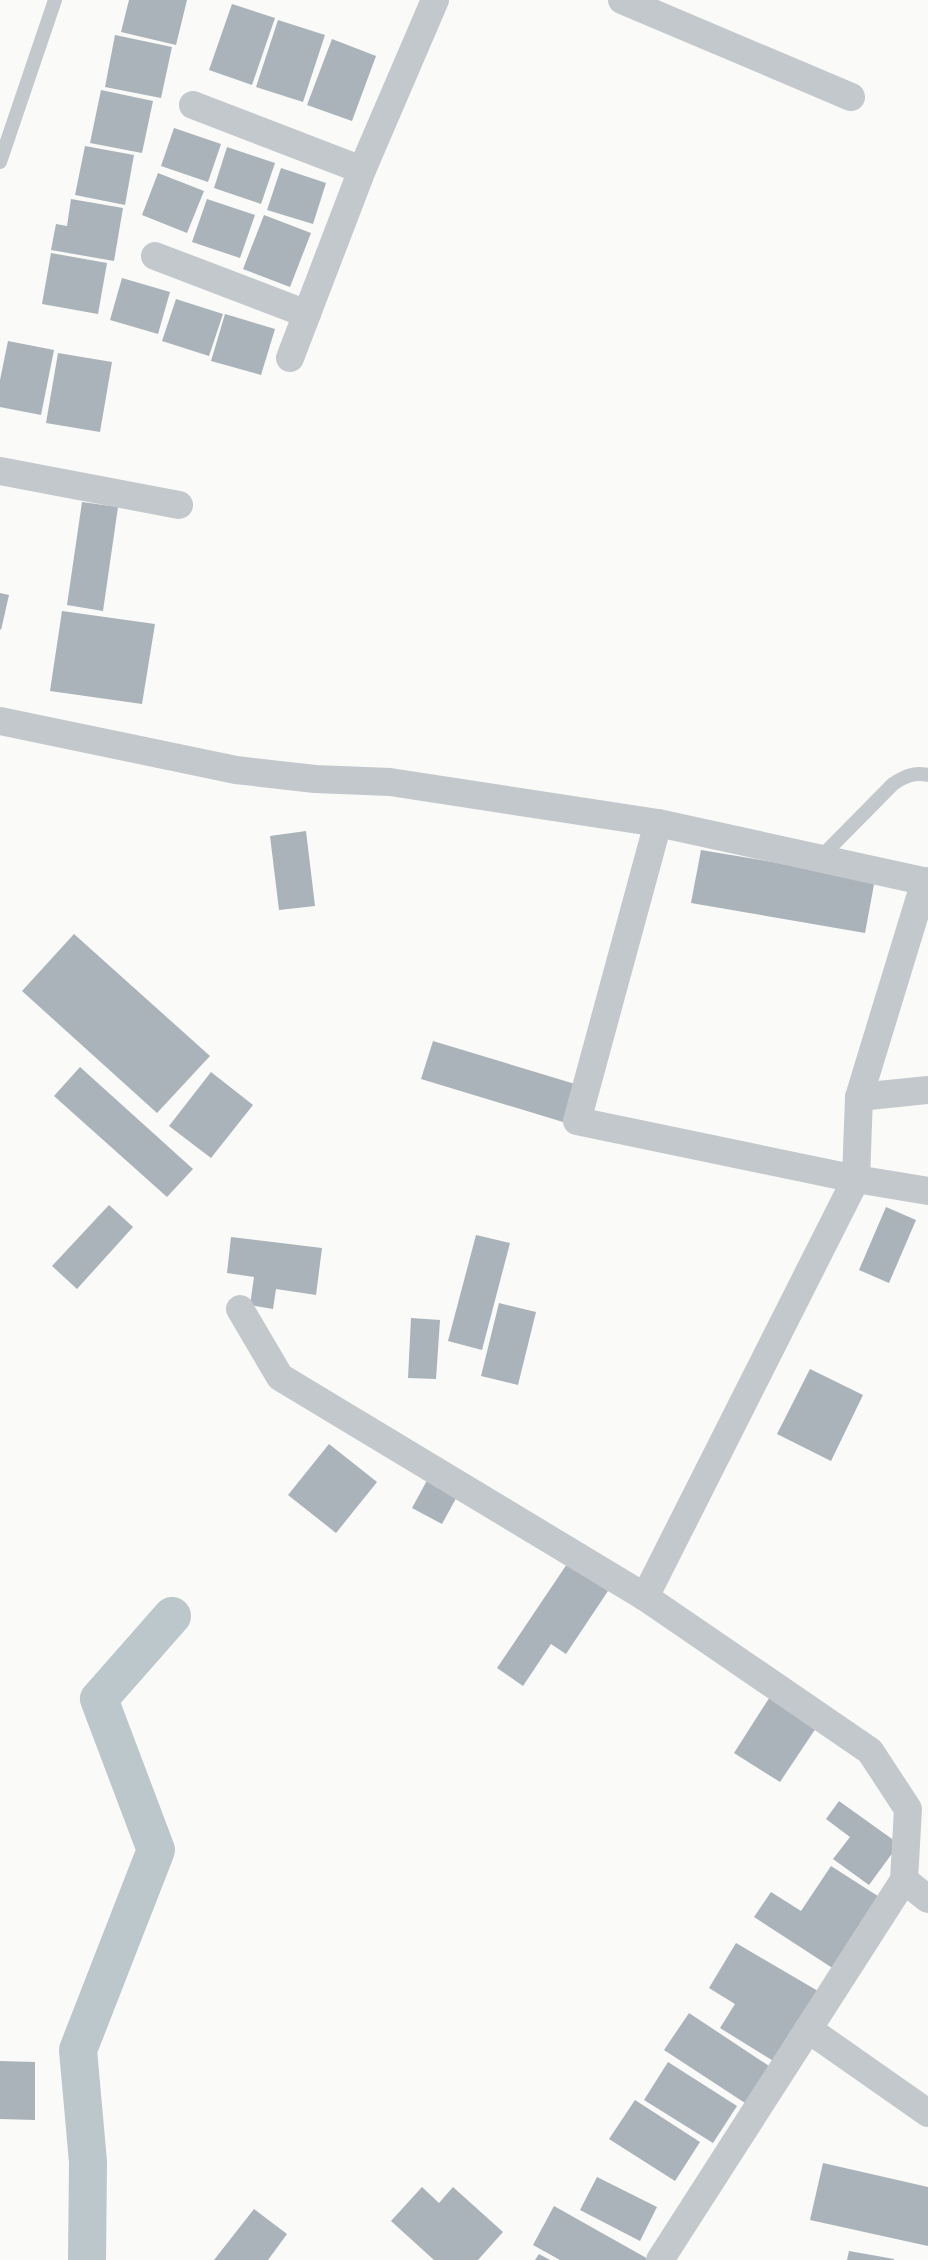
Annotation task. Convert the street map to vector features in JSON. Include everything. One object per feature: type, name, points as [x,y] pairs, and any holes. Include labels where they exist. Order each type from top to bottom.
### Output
[{"type":"street","points":[[290,358],[362,170],[435,0]]},
{"type":"street","points":[[622,0],[851,97]]},
{"type":"street","points":[[193,105],[362,170]]},
{"type":"street","points":[[155,256],[307,314]]},
{"type":"street","points":[[0,471],[179,505]]},
{"type":"street","points":[[0,721],[236,770],[315,779],[390,782],[658,823],[927,882],[859,1097],[856,1179],[645,1597]]},
{"type":"street","points":[[658,823],[577,1120],[856,1179],[928,1191]]},
{"type":"street","points":[[859,1097],[928,1090]]},
{"type":"street","points":[[240,1309],[280,1377],[645,1597],[870,1751],[908,1809],[904,1880],[660,2260]]},
{"type":"street","points":[[904,1880],[928,1899]]},
{"type":"street","points":[[808,2029],[928,2113]]},
{"type":"lane","points":[[0,162],[55,0]]},
{"type":"lane","points":[[820,858],[894,784],[905,776],[919,773],[928,774]]},
{"type":"building","points":[[129,0],[187,0],[176,45],[121,32]]},
{"type":"building","points":[[232,4],[275,18],[252,85],[209,70]]},
{"type":"building","points":[[278,20],[325,35],[303,102],[256,87]]},
{"type":"building","points":[[115,35],[172,47],[161,98],[105,87]]},
{"type":"building","points":[[332,39],[376,56],[352,121],[307,105]]},
{"type":"building","points":[[101,90],[153,101],[142,153],[90,143]]},
{"type":"building","points":[[174,128],[221,144],[208,182],[161,166]]},
{"type":"building","points":[[85,146],[134,155],[125,205],[75,195]]},
{"type":"building","points":[[227,147],[275,163],[261,204],[214,188]]},
{"type":"building","points":[[281,168],[326,183],[313,224],[267,210]]},
{"type":"building","points":[[158,173],[204,191],[187,233],[142,215]]},
{"type":"building","points":[[71,199],[123,208],[114,261],[51,250],[56,224],[67,226]]},
{"type":"building","points":[[207,199],[255,215],[240,258],[192,242]]},
{"type":"building","points":[[264,215],[311,233],[290,287],[243,269]]},
{"type":"building","points":[[51,253],[107,263],[98,314],[42,304]]},
{"type":"building","points":[[122,278],[170,292],[158,334],[110,320]]},
{"type":"building","points":[[176,299],[223,314],[209,356],[162,341]]},
{"type":"building","points":[[225,314],[275,329],[261,375],[211,361]]},
{"type":"building","points":[[8,341],[54,350],[41,415],[0,407],[0,380]]},
{"type":"building","points":[[58,353],[112,362],[100,432],[46,423]]},
{"type":"building","points":[[82,502],[118,507],[103,611],[67,605]]},
{"type":"building","points":[[0,593],[9,595],[1,630],[0,629]]},
{"type":"building","points":[[62,611],[155,624],[142,704],[50,691]]},
{"type":"building","points":[[306,831],[315,906],[279,910],[270,836]]},
{"type":"building","points":[[701,850],[875,879],[865,933],[691,903]]},
{"type":"building","points":[[74,934],[210,1056],[157,1113],[22,991]]},
{"type":"building","points":[[433,1041],[575,1084],[563,1122],[421,1079]]},
{"type":"building","points":[[80,1067],[193,1169],[167,1197],[54,1096]]},
{"type":"building","points":[[211,1072],[253,1105],[211,1158],[169,1126]]},
{"type":"building","points":[[109,1205],[133,1227],[77,1289],[52,1266]]},
{"type":"building","points":[[886,1207],[916,1220],[889,1283],[859,1270]]},
{"type":"building","points":[[476,1235],[510,1243],[482,1350],[448,1341]]},
{"type":"building","points":[[231,1237],[322,1248],[316,1295],[276,1289],[273,1309],[250,1305],[254,1277],[227,1273]]},
{"type":"building","points":[[499,1303],[536,1312],[518,1385],[481,1376]]},
{"type":"building","points":[[411,1318],[440,1320],[436,1379],[408,1378]]},
{"type":"building","points":[[810,1369],[863,1395],[831,1461],[777,1434]]},
{"type":"building","points":[[329,1444],[377,1482],[336,1533],[288,1495]]},
{"type":"building","points":[[430,1475],[460,1491],[442,1524],[412,1508]]},
{"type":"building","points":[[567,1564],[608,1591],[566,1654],[551,1644],[523,1686],[497,1668]]},
{"type":"building","points":[[773,1692],[820,1722],[780,1782],[734,1753]]},
{"type":"building","points":[[839,1801],[899,1844],[869,1885],[833,1859],[850,1837],[826,1819]]},
{"type":"building","points":[[831,1866],[884,1900],[837,1971],[754,1917],[771,1892],[801,1911]]},
{"type":"building","points":[[736,1943],[818,1991],[775,2062],[720,2028],[735,2004],[709,1988]]},
{"type":"building","points":[[689,2013],[769,2066],[745,2103],[664,2050]]},
{"type":"building","points":[[0,2061],[35,2062],[35,2120],[0,2119]]},
{"type":"building","points":[[668,2062],[737,2106],[713,2143],[644,2100]]},
{"type":"building","points":[[635,2100],[700,2142],[675,2181],[609,2139]]},
{"type":"building","points":[[823,2163],[928,2187],[928,2246],[810,2220]]},
{"type":"building","points":[[597,2177],[657,2207],[640,2241],[580,2210]]},
{"type":"building","points":[[422,2187],[439,2203],[453,2187],[503,2232],[478,2260],[434,2260],[391,2221]]},
{"type":"building","points":[[554,2206],[650,2260],[560,2260],[533,2245]]},
{"type":"building","points":[[254,2209],[287,2234],[268,2260],[214,2260]]},
{"type":"building","points":[[849,2251],[894,2259],[894,2260],[847,2260]]},
{"type":"building","points":[[539,2254],[550,2260],[535,2260]]},
{"type":"waterway","points":[[87,2260],[88,2162],[78,2050],[156,1850],[99,1699],[172,1616]]}]
